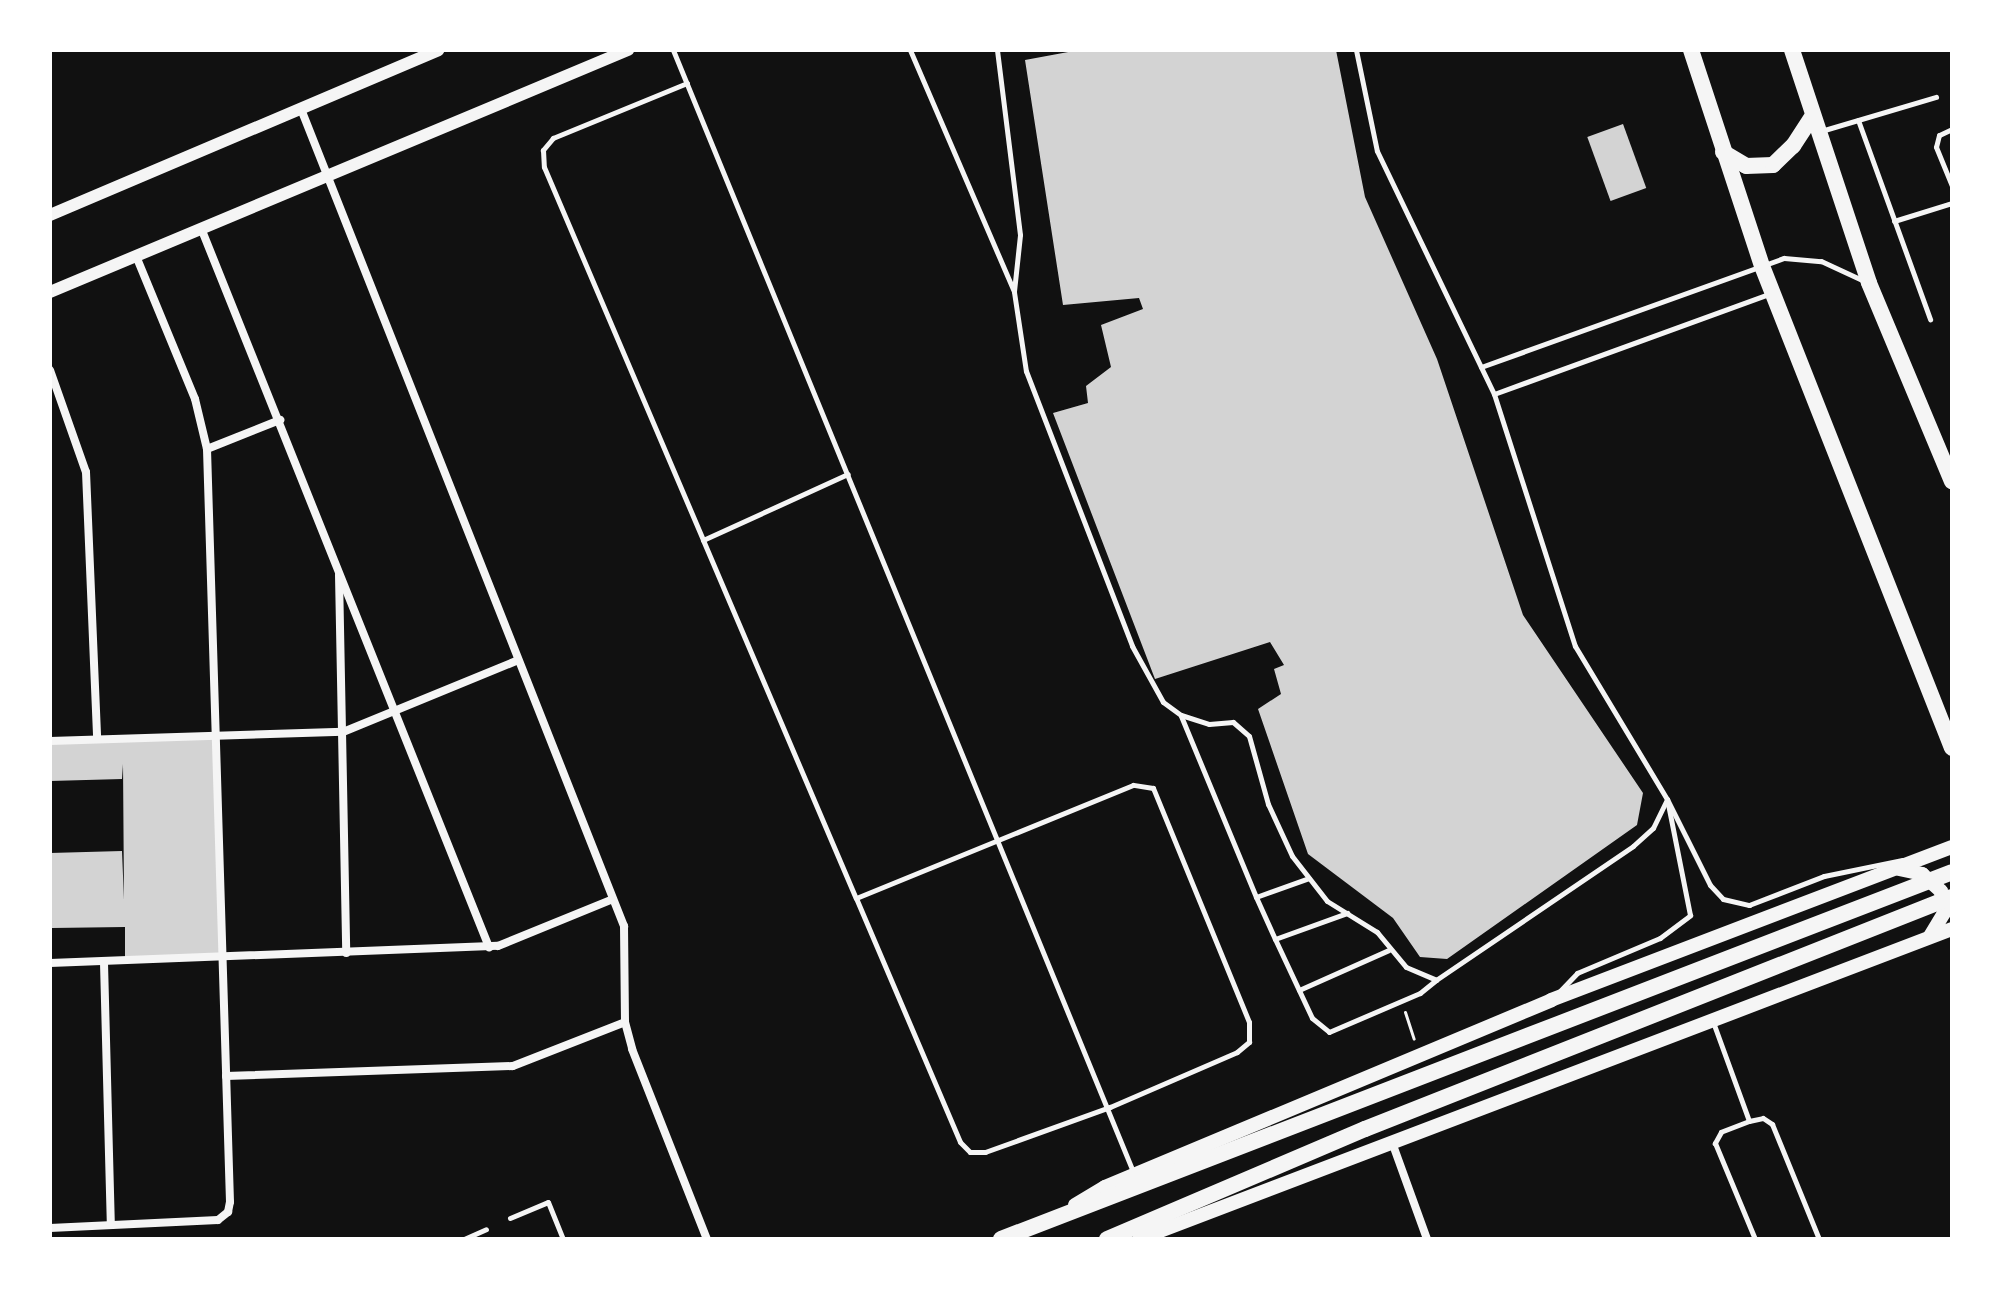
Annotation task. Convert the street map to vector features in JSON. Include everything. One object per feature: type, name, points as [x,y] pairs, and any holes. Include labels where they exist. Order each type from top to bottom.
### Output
[{"type":"main road","points":[[1691,50],[1772,293],[1947,722],[1952,748]]},
{"type":"main road","points":[[1792,50],[1814,125],[1869,283],[1945,448],[1952,481]]},
{"type":"main road","points":[[1723,152],[1746,166],[1773,165],[1814,125]]},
{"type":"main road","points":[[1055,1217],[1135,1175],[1551,1000],[1952,847]]},
{"type":"main road","points":[[1897,868],[1922,874],[1941,891],[1944,913],[1927,939]]},
{"type":"main road","points":[[1001,1239],[1952,872]]},
{"type":"main road","points":[[1107,1239],[1365,1129],[1952,897]]},
{"type":"main road","points":[[1139,1239],[1393,1145],[1952,929]]},
{"type":"street","points":[[50,215],[438,50]]},
{"type":"street","points":[[50,292],[329,178],[628,50]]},
{"type":"street","points":[[301,109],[516,661],[613,899],[627,955],[625,1022],[707,1239]]},
{"type":"street","points":[[201,228],[339,566],[489,947]]},
{"type":"street","points":[[50,1228],[218,1220],[228,1212],[219,735],[207,449],[195,399],[136,256]]},
{"type":"street","points":[[50,370],[80,442],[86,472],[97,739]]},
{"type":"street","points":[[207,449],[280,420]]},
{"type":"street","points":[[339,566],[346,953]]},
{"type":"street","points":[[50,741],[343,732],[396,713],[516,661]]},
{"type":"street","points":[[50,963],[489,947],[613,899]]},
{"type":"street","points":[[104,963],[111,1225]]},
{"type":"street","points":[[226,1076],[513,1066],[625,1022]]},
{"type":"street","points":[[1393,1145],[1427,1239]]},
{"type":"lane","points":[[673,50],[1110,1107],[1135,1175]]},
{"type":"lane","points":[[910,50],[1014,292],[1026,371],[1132,646],[1163,702],[1181,715],[1209,724],[1233,722],[1249,736],[1268,804],[1309,878],[1327,901],[1377,932],[1406,967],[1436,980]]},
{"type":"lane","points":[[997,50],[1020,235],[1014,292]]},
{"type":"lane","points":[[1356,50],[1377,151],[1494,394],[1575,646],[1667,799],[1710,885],[1723,899],[1749,905],[1824,876],[1927,856]]},
{"type":"lane","points":[[687,83],[553,138],[543,150],[544,167],[960,1142],[970,1152],[1110,1107],[1237,1052],[1249,1042],[1249,1022],[1163,804],[1153,788],[1133,785],[856,898]]},
{"type":"lane","points":[[1814,125],[1858,120],[1936,97]]},
{"type":"lane","points":[[1858,120],[1930,319]]},
{"type":"lane","points":[[1952,129],[1939,135],[1936,147],[1952,186]]},
{"type":"lane","points":[[1894,221],[1952,203]]},
{"type":"lane","points":[[1481,367],[1784,258],[1809,257],[1869,283]]},
{"type":"lane","points":[[1494,394],[1772,293]]},
{"type":"lane","points":[[703,540],[848,474]]},
{"type":"lane","points":[[1181,715],[1256,897],[1299,991],[1312,1018],[1329,1032],[1401,1001],[1436,980],[1633,846],[1653,828],[1667,799]]},
{"type":"lane","points":[[1551,1000],[1577,973],[1660,938],[1690,915],[1667,799]]},
{"type":"lane","points":[[1256,897],[1309,878]]},
{"type":"lane","points":[[1275,939],[1347,913]]},
{"type":"lane","points":[[1299,991],[1389,950]]},
{"type":"lane","points":[[1713,1021],[1749,1121]]},
{"type":"lane","points":[[1755,1239],[1715,1143],[1721,1132],[1749,1121],[1769,1119],[1819,1239]]},
{"type":"lane","points":[[510,1218],[548,1202],[563,1239]]},
{"type":"lane","points":[[464,1239],[486,1229]]},
{"type":"path","points":[[1401,1001],[1420,1056]]},
{"type":"building","points":[[1079,50],[1336,50],[1365,197],[1437,359],[1523,615],[1643,793],[1637,825],[1447,959],[1420,957],[1393,918],[1308,854],[1258,709],[1281,694],[1274,669],[1284,665],[1270,642],[1155,679],[1053,413],[1088,403],[1086,386],[1111,367],[1101,325],[1143,309],[1139,298],[1063,305],[1025,60]]},
{"type":"building","points":[[1623,124],[1646,188],[1611,201],[1587,137]]},
{"type":"building","points":[[219,735],[223,958],[125,962],[125,927],[52,928],[50,853],[122,851],[124,900],[123,764],[122,779],[50,781],[50,741]]}]
